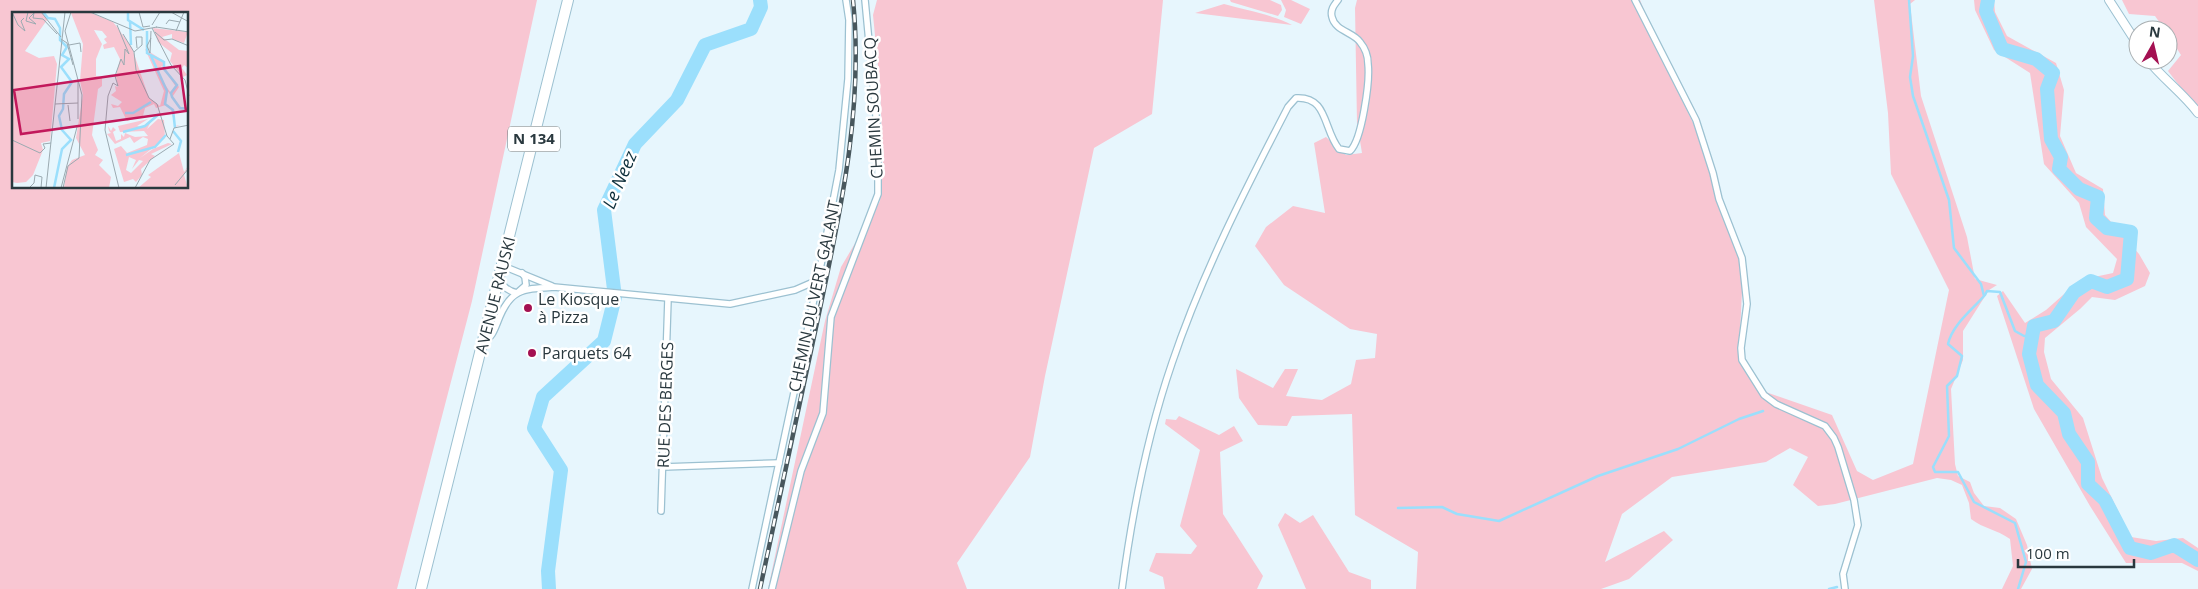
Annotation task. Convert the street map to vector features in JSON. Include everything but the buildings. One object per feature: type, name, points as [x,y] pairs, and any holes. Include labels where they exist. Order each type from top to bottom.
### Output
[{"type":"main road","name":"AVENUE RAUSKI","points":[[421,589],[568,0]]},
{"type":"street","name":"CHEMIN DU VERT GALANT","points":[[752,589],[818,280],[839,170],[848,79],[846,0]]},
{"type":"street","name":"CHEMIN SOUBACQ","points":[[772,589],[800,471],[823,413],[831,317],[878,194],[878,137],[865,0]]},
{"type":"street","points":[[1122,589],[1130,533],[1152,434],[1172,362],[1214,254],[1288,107],[1296,98],[1307,97],[1316,102],[1321,108],[1332,140],[1339,149],[1350,151],[1357,140],[1366,98],[1368,64],[1366,52],[1359,40],[1335,25],[1331,16],[1332,8],[1338,0]]},
{"type":"street","points":[[1635,0],[1696,120],[1713,173],[1719,199],[1742,258],[1747,304],[1741,348],[1742,360],[1764,395],[1776,404],[1825,426],[1838,447],[1854,500],[1858,525],[1843,574],[1845,589]]},
{"type":"street","points":[[2109,0],[2128,29]]},
{"type":"street","points":[[2156,70],[2198,112]]},
{"type":"street","points":[[503,266],[554,287]]},
{"type":"street","points":[[483,344],[491,338],[506,301],[526,285],[525,277],[522,273]]},
{"type":"street","points":[[500,278],[504,287],[510,292],[517,293],[554,287],[730,304],[795,290],[818,280]]},
{"type":"street","name":"RUE DES BERGES","points":[[661,511],[668,299]]},
{"type":"street","points":[[663,467],[779,463]]},
{"type":"shaded area","points":[[0,0],[537,0],[472,301],[397,589],[0,589]]},
{"type":"shaded area","points":[[877,0],[1163,0],[1152,114],[1094,148],[1045,376],[1030,457],[957,563],[967,589],[768,589],[825,321],[841,267],[880,201],[883,165],[880,86],[873,15]]},
{"type":"shaded area","points":[[1230,0],[1270,0],[1281,5],[1282,10],[1278,16],[1231,2]]},
{"type":"shaded area","points":[[1281,0],[1291,0],[1310,9],[1301,24],[1284,17],[1286,10]]},
{"type":"shaded area","points":[[1357,0],[1640,0],[1669,73],[1694,125],[1743,270],[1739,354],[1757,389],[1832,415],[1857,471],[1873,480],[1913,464],[1949,290],[1891,174],[1888,113],[1874,0],[1915,0],[1910,4],[1921,96],[1967,237],[1975,279],[1997,285],[1989,290],[1963,331],[1963,360],[1951,389],[1955,464],[1958,476],[1970,482],[1974,493],[1984,506],[2000,508],[2016,519],[2027,545],[2032,569],[2021,589],[2002,589],[2013,566],[2010,539],[1971,519],[1969,503],[1962,485],[1951,480],[1937,478],[1835,504],[1818,506],[1793,485],[1808,457],[1790,448],[1766,462],[1672,477],[1622,514],[1605,562],[1664,531],[1673,540],[1629,579],[1601,589],[1416,589],[1418,552],[1355,515],[1352,414],[1292,416],[1287,426],[1258,425],[1239,398],[1236,369],[1273,388],[1285,369],[1298,369],[1286,396],[1322,400],[1351,384],[1356,360],[1375,358],[1377,334],[1350,329],[1284,285],[1255,246],[1266,227],[1293,206],[1325,213],[1314,143],[1326,137],[1346,155],[1362,153],[1357,123],[1355,8]]},
{"type":"shaded area","points":[[1974,0],[1994,0],[1995,12],[2007,36],[2056,63],[2064,90],[2060,136],[2076,173],[2103,189],[2105,215],[2139,254],[2150,273],[2145,286],[2115,300],[2092,297],[2045,338],[2044,352],[2051,379],[2083,418],[2102,478],[2131,537],[2156,541],[2183,538],[2198,548],[2198,571],[2182,563],[2126,563],[2090,506],[2034,409],[1997,296],[2003,291],[2025,323],[2046,310],[2080,280],[2113,273],[2117,259],[2086,227],[2079,203],[2044,164],[2030,73],[1994,50],[1975,10]]},
{"type":"shaded area","points":[[2122,0],[2198,0],[2198,110],[2168,71],[2178,70],[2178,59],[2181,55],[2178,50],[2178,20],[2158,20],[2155,16],[2129,14]]},
{"type":"shaded area","points":[[1224,4],[1269,16],[1292,25],[1195,13]]},
{"type":"shaded area","points":[[1179,416],[1219,435],[1234,426],[1243,441],[1220,452],[1223,514],[1263,576],[1257,589],[1165,589],[1163,577],[1149,571],[1156,553],[1191,554],[1197,546],[1180,526],[1200,450],[1165,424],[1166,419],[1176,420]]},
{"type":"shaded area","points":[[1285,513],[1300,523],[1313,515],[1349,572],[1371,580],[1371,589],[1306,589],[1278,525]]},
{"type":"waterway","name":"Le Neez","points":[[549,589],[548,571],[561,470],[534,428],[543,397],[604,341],[615,297],[604,210],[635,144],[677,100],[705,45],[751,29],[761,7],[760,0]]},
{"type":"waterway","points":[[1909,0],[1913,56],[1910,77],[1913,96],[1949,200],[1954,248],[1981,284],[1984,296],[1958,324],[1950,337],[1948,344],[1962,356],[1957,376],[1947,386],[1949,436],[1933,467],[1935,472],[1958,472],[1974,502],[2015,523],[2026,562],[2018,589]]},
{"type":"waterway","points":[[1988,0],[1986,11],[2002,49],[2036,59],[2053,73],[2047,89],[2051,139],[2061,157],[2059,169],[2079,189],[2098,197],[2096,218],[2107,228],[2131,232],[2127,279],[2107,287],[2091,281],[2074,292],[2054,321],[2034,326],[2029,354],[2037,385],[2064,413],[2069,434],[2088,462],[2088,484],[2105,500],[2130,548],[2151,553],[2174,545],[2198,560]]},
{"type":"waterway","points":[[1985,295],[1987,291],[2000,292],[2015,331],[2024,336],[2032,336]]},
{"type":"waterway","points":[[1398,508],[1442,507],[1457,514],[1499,521],[1598,476],[1678,449],[1739,419],[1763,411]]},
{"type":"waterway","points":[[1829,589],[1837,587]]},
{"type":"railway","points":[[760,589],[842,200],[853,121],[856,41],[853,0]]},
{"type":"place","name":"Le Kiosque à Pizza","points":[[528,308]]},
{"type":"place","name":"Parquets 64","points":[[532,353]]}]
